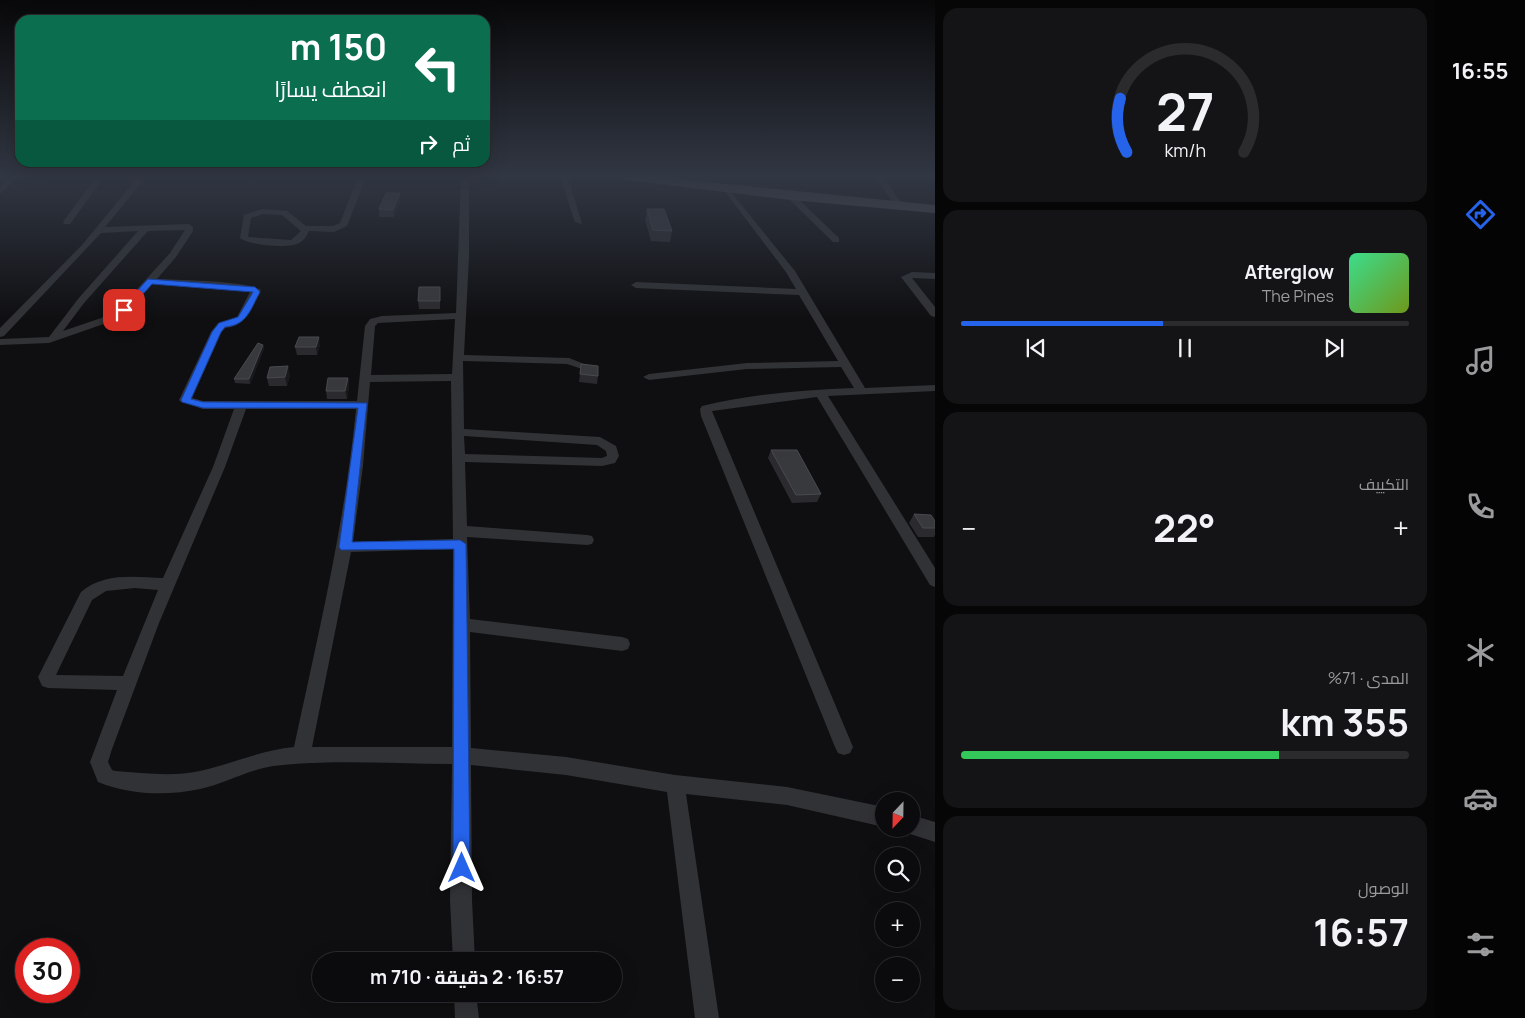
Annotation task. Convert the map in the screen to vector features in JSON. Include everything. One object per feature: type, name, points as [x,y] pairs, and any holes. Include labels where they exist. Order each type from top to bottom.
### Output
[{"type":"street","points":[[0,334],[63,271],[104,225]]},
{"type":"street","points":[[245,225],[242,236],[246,240],[252,241],[292,243],[298,241],[304,228]]},
{"type":"street","points":[[299,225],[304,228],[334,228],[343,225]]},
{"type":"street","points":[[464,225],[456,378],[462,625],[464,952]]},
{"type":"street","points":[[755,225],[779,255],[803,292],[861,391]]},
{"type":"street","points":[[821,225],[836,240]]},
{"type":"street","points":[[0,342],[44,341],[120,314],[173,255],[190,228],[181,226],[100,230]]},
{"type":"street","points":[[53,338],[82,301],[146,228]]},
{"type":"street","points":[[935,276],[912,275],[906,277],[935,314]]},
{"type":"street","points":[[150,281],[227,286],[256,290],[241,319],[232,324],[222,324],[216,332],[185,400],[194,404],[364,405]]},
{"type":"street","points":[[636,285],[803,292]]},
{"type":"street","points":[[301,755],[345,547],[364,405],[370,326],[374,321],[459,316]]},
{"type":"street","points":[[457,358],[569,361],[588,368]]},
{"type":"street","points":[[649,377],[755,366],[845,364]]},
{"type":"street","points":[[365,379],[456,378]]},
{"type":"street","points":[[844,747],[706,412],[708,407],[712,406],[820,394],[935,388]]},
{"type":"street","points":[[820,394],[935,581]]},
{"type":"street","points":[[241,405],[219,467],[167,584],[99,762],[105,776],[115,780],[140,783],[183,783],[218,775],[252,762],[301,755],[462,756],[566,766],[675,784],[787,796],[875,815]]},
{"type":"street","points":[[458,432],[600,442],[612,449],[614,456],[610,460],[602,462],[459,458]]},
{"type":"street","points":[[345,547],[460,538],[586,540]]},
{"type":"street","points":[[128,683],[56,682],[48,681],[46,678],[86,596],[91,590],[111,584],[167,584]]},
{"type":"street","points":[[462,625],[622,644]]},
{"type":"street","points":[[675,784],[707,1018]]},
{"type":"street","points":[[465,1002],[466,1018]]},
{"type":"building","points":[[651,225],[670,225],[672,231],[653,230]]},
{"type":"building","points":[[419,287],[440,287],[440,301],[418,301]]},
{"type":"building","points":[[299,337],[319,337],[316,347],[295,347]]},
{"type":"building","points":[[258,343],[263,345],[249,379],[234,379]]},
{"type":"building","points":[[581,364],[598,366],[598,376],[580,374]]},
{"type":"building","points":[[288,366],[285,377],[267,378],[270,367]]},
{"type":"building","points":[[328,378],[348,378],[345,391],[326,391]]},
{"type":"building","points":[[771,450],[797,450],[821,494],[796,495]]},
{"type":"building","points":[[914,514],[931,515],[935,521],[935,528],[923,528]]},
{"type":"route","points":[[124,310],[150,281],[255,289],[256,292],[241,319],[232,324],[222,324],[216,332],[185,400],[203,405],[364,405],[345,547],[460,544],[462,868]]}]
